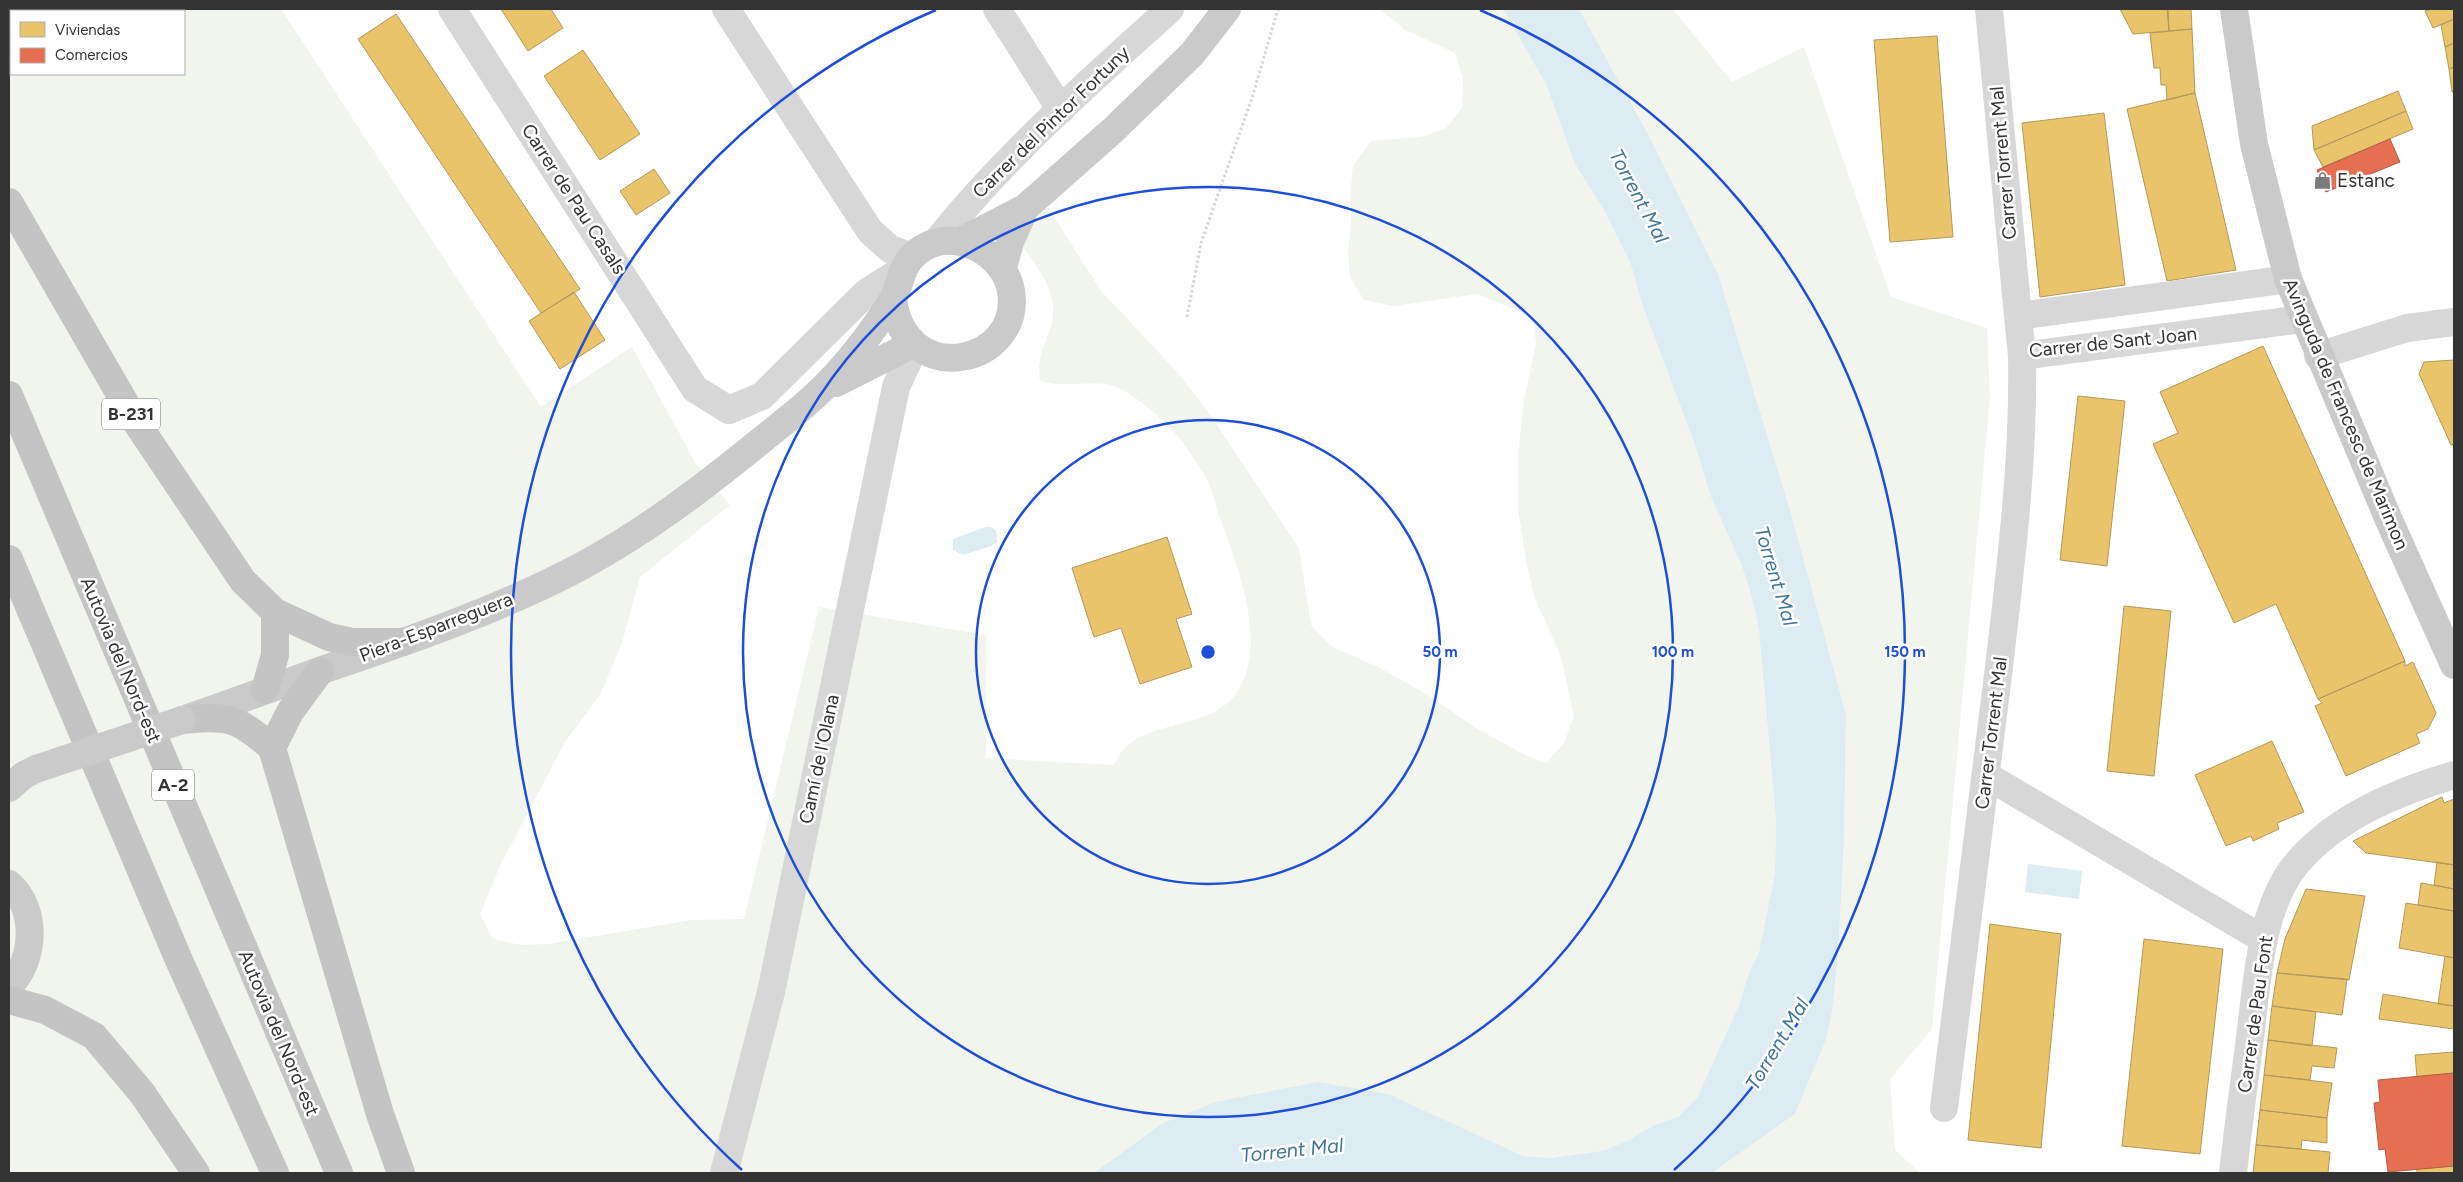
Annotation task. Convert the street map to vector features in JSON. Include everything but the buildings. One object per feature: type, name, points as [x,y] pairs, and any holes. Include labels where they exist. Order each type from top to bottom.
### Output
[{"type":"highway","name":"B-231","points":[[9,202],[136,422],[243,581],[275,612],[329,637],[352,642],[403,642]]},
{"type":"highway","name":"Autovia del Nord-est","points":[[9,395],[338,1173]]},
{"type":"highway","points":[[9,560],[178,958],[275,1173]]},
{"type":"highway","points":[[265,690],[275,655],[275,612]]},
{"type":"highway","points":[[272,748],[290,712],[320,671]]},
{"type":"highway","points":[[182,720],[224,718],[246,726],[272,748],[380,1114],[401,1173]]},
{"type":"highway","points":[[9,1000],[45,1010],[94,1036],[142,1093],[196,1173]]},
{"type":"main road","points":[[907,264],[923,248],[949,241],[1025,208],[1112,131],[1192,54],[1227,9]]},
{"type":"main road","name":"Avinguda de Francesc de Marimon","points":[[2234,9],[2254,144],[2288,280],[2318,356],[2454,665]]},
{"type":"main road","points":[[1003,268],[1010,242],[1025,208]]},
{"type":"main road","points":[[893,300],[895,317],[904,333],[914,345],[931,355],[944,358],[965,358],[990,345],[1004,330],[1010,312],[1011,292],[1003,268],[988,253],[949,241]]},
{"type":"main road","name":"Piera-Esparreguera","points":[[9,788],[24,774],[36,769],[403,642],[539,587],[615,547],[718,476],[824,390],[872,331],[893,300],[907,264]]},
{"type":"main road","name":"Piera-Esparreguera","points":[[824,390],[914,345]]},
{"type":"main road","points":[[9,884],[25,909],[30,933],[26,958],[15,980],[9,986]]},
{"type":"street","name":"Carrer de Pau Casals","points":[[452,9],[695,389],[729,410],[762,396],[867,292],[907,264]]},
{"type":"street","points":[[726,9],[870,231],[907,264]]},
{"type":"street","points":[[997,9],[1061,110]]},
{"type":"street","name":"Carrer del Pintor Fortuny","points":[[949,241],[974,195],[1061,110],[1170,9]]},
{"type":"street","name":"Carrer Torrent Mal","points":[[1989,9],[2018,316]]},
{"type":"street","name":"Carrer de Sant Joan","points":[[2288,280],[2018,316],[2022,356],[2303,319]]},
{"type":"street","points":[[2318,356],[2407,328],[2454,322]]},
{"type":"street","name":"Camí de l'Olana","points":[[724,1173],[771,992],[896,387],[914,345]]},
{"type":"street","name":"Carrer Torrent Mal","points":[[1944,1108],[1987,776],[2014,533],[2023,403],[2022,356]]},
{"type":"street","name":"Carrer de Pau Font","points":[[2233,1173],[2263,939],[2281,890],[2297,863],[2346,820],[2379,803],[2454,775]]},
{"type":"street","points":[[1987,776],[2263,939]]},
{"type":"path","points":[[1187,317],[1201,243],[1252,98],[1278,9]]},
{"type":"shaded area","points":[[9,9],[281,9],[541,407],[632,347],[695,462],[730,505],[640,577],[622,643],[600,695],[565,742],[500,866],[480,914],[493,939],[521,945],[548,944],[691,920],[744,919],[819,607],[986,635],[986,758],[1114,765],[1124,750],[1137,739],[1153,732],[1205,716],[1221,708],[1234,696],[1245,677],[1250,656],[1251,632],[1248,608],[1235,560],[1210,486],[1202,471],[1180,439],[1166,423],[1125,391],[1105,384],[1061,384],[1040,381],[1040,361],[1053,316],[1053,304],[1050,292],[1039,269],[1016,238],[1048,207],[1101,291],[1178,373],[1209,413],[1299,548],[1311,625],[1331,646],[1380,668],[1428,695],[1476,728],[1523,754],[1546,763],[1564,743],[1574,716],[1560,654],[1534,596],[1527,566],[1518,508],[1518,454],[1524,399],[1536,344],[1533,317],[1477,294],[1394,306],[1364,300],[1350,278],[1348,251],[1353,166],[1371,141],[1421,137],[1446,128],[1462,108],[1463,79],[1455,53],[1404,29],[1380,9],[1503,9],[1546,84],[1575,164],[1604,210],[1631,265],[1642,304],[1695,445],[1711,497],[1742,566],[1752,598],[1759,630],[1776,820],[1775,873],[1759,952],[1747,978],[1740,1003],[1697,1098],[1678,1117],[1652,1126],[1629,1140],[1603,1151],[1550,1158],[1523,1156],[1467,1131],[1215,1102],[1161,1124],[1094,1173],[9,1173]]},
{"type":"shaded area","points":[[1579,9],[1673,9],[1732,82],[1804,47],[1891,297],[1987,328],[1990,397],[1932,1029],[1890,1079],[1895,1150],[1920,1173],[1712,1173],[1795,1114],[1826,1040],[1832,1012],[1838,956],[1844,842],[1846,714],[1790,510],[1718,274],[1649,136]]},
{"type":"water","name":"Torrent Mal","points":[[1503,9],[1579,9],[1649,136],[1718,274],[1790,510],[1846,714],[1844,842],[1838,956],[1832,1012],[1826,1040],[1795,1114],[1712,1173],[1094,1173],[1161,1124],[1215,1102],[1318,1082],[1388,1094],[1523,1156],[1550,1158],[1603,1151],[1629,1140],[1652,1126],[1678,1117],[1697,1098],[1740,1003],[1747,978],[1759,952],[1775,873],[1776,820],[1759,630],[1752,598],[1742,566],[1711,497],[1695,445],[1642,304],[1631,265],[1604,210],[1575,164],[1546,84]]},
{"type":"water","points":[[985,527],[996,530],[997,542],[991,546],[963,555],[953,550],[953,539]]},
{"type":"water","points":[[2028,864],[2082,871],[2079,899],[2025,892]]},
{"type":"place","name":"Estanc","points":[[2323,180]]}]
